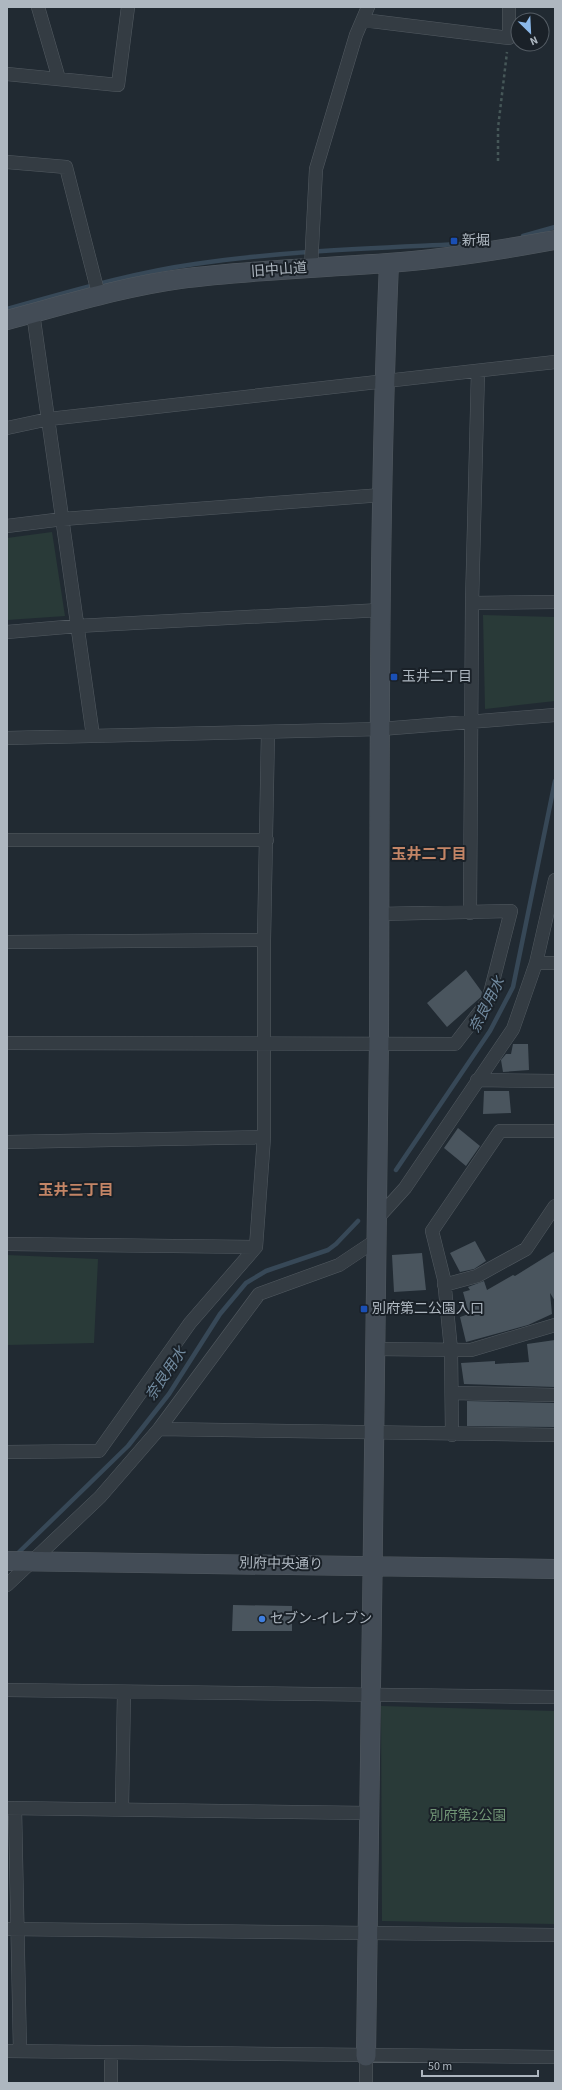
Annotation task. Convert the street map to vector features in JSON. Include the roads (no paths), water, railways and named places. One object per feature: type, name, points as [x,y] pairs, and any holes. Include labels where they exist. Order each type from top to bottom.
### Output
[{"type":"street","points":[[38,7],[59,79]]},
{"type":"street","points":[[7,74],[118,85],[128,7]]},
{"type":"street","points":[[311,268],[316,169],[356,35],[368,7]]},
{"type":"street","points":[[362,20],[509,38],[509,7]]},
{"type":"street","points":[[7,162],[66,168],[99,296]]},
{"type":"street","name":"旧中山道","points":[[7,320],[99,296],[178,279],[233,273],[389,263],[555,240]]},
{"type":"street","points":[[366,2083],[378,1044],[382,495],[384,382],[389,263]]},
{"type":"street","points":[[33,313],[93,736]]},
{"type":"street","points":[[7,428],[49,419],[555,362]]},
{"type":"street","points":[[470,913],[472,603],[478,371]]},
{"type":"street","points":[[7,526],[63,519],[382,495]]},
{"type":"street","points":[[472,603],[555,602]]},
{"type":"street","points":[[7,632],[77,626],[381,610]]},
{"type":"street","points":[[7,738],[381,729],[471,723],[555,715]]},
{"type":"street","points":[[7,1452],[100,1451],[190,1323],[256,1247],[264,1137],[264,940],[268,732]]},
{"type":"street","points":[[7,840],[267,840]]},
{"type":"street","points":[[376,1220],[405,1188],[513,1029],[536,963],[555,880]]},
{"type":"street","points":[[7,1043],[455,1044],[488,1001],[511,911],[379,914]]},
{"type":"street","points":[[7,942],[264,940]]},
{"type":"street","points":[[536,963],[555,963]]},
{"type":"street","points":[[477,1080],[555,1081]]},
{"type":"street","points":[[452,1435],[452,1350],[444,1285],[432,1231],[500,1131],[555,1131]]},
{"type":"street","points":[[7,1142],[264,1137]]},
{"type":"street","points":[[444,1285],[477,1276],[526,1249],[555,1206]]},
{"type":"street","points":[[7,1585],[21,1561],[100,1497],[159,1429],[259,1294],[339,1265],[375,1241]]},
{"type":"street","points":[[7,1244],[256,1247]]},
{"type":"street","points":[[374,1349],[471,1350],[555,1325]]},
{"type":"street","points":[[452,1394],[555,1395]]},
{"type":"street","points":[[159,1429],[374,1434],[555,1435]]},
{"type":"street","name":"別府中央通り","points":[[21,1561],[555,1568]]},
{"type":"street","points":[[7,1690],[555,1697]]},
{"type":"street","points":[[122,1808],[124,1692]]},
{"type":"street","points":[[369,1813],[122,1808],[11,1808],[13,2051],[555,2057]]},
{"type":"street","points":[[11,1929],[555,1935]]},
{"type":"street","points":[[111,2052],[111,2083]]},
{"type":"waterway","points":[[523,236],[555,227]]},
{"type":"waterway","points":[[7,309],[147,272],[230,259],[374,248],[481,243]]},
{"type":"waterway","name":"奈良用水","points":[[396,1170],[490,1031],[513,987],[555,781]]},
{"type":"waterway","name":"奈良用水","points":[[16,1555],[128,1446],[169,1394],[220,1314],[246,1283],[266,1271],[328,1250],[336,1244],[358,1221]]},
{"type":"place","name":"新堀","points":[[454,241]]},
{"type":"place","name":"玉井二丁目","points":[[394,677]]},
{"type":"place","name":"別府第二公園入口","points":[[364,1309]]},
{"type":"place","name":"セブン-イレブン","points":[[262,1619]]},
{"type":"district","name":"玉井二丁目","points":[[429,854]]},
{"type":"district","name":"玉井三丁目","points":[[76,1190]]},
{"type":"park label","name":"別府第2公園","points":[[468,1816]]}]
